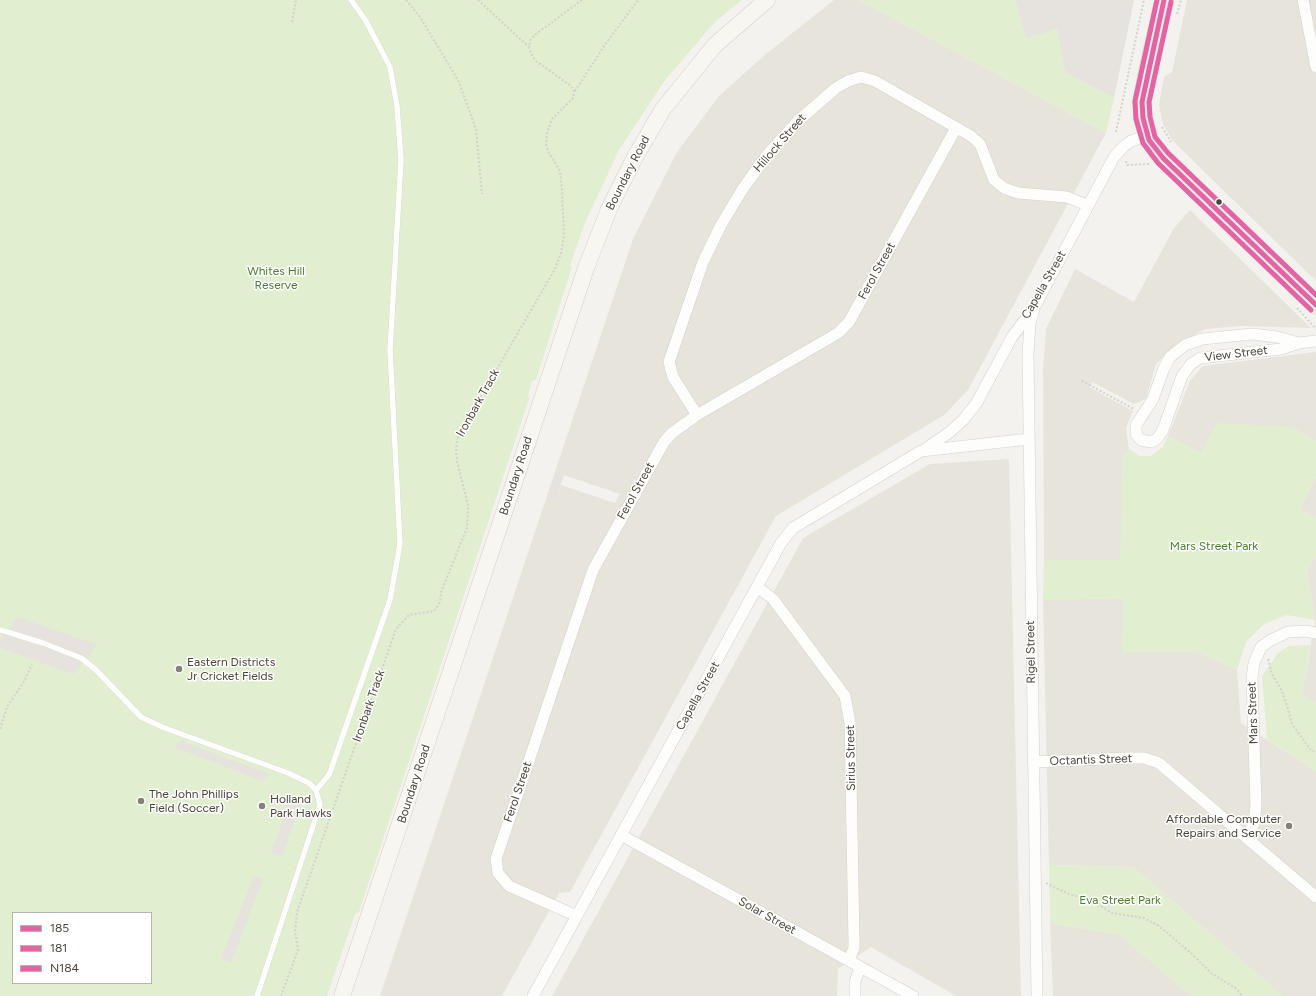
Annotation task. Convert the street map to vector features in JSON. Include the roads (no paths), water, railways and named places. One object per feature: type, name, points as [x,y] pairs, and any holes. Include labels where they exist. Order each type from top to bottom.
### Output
[{"type":"main road","name":"Boundary Road","points":[[342,996],[586,268],[609,209],[635,157],[663,109],[715,45],[767,0]]},
{"type":"main road","points":[[1164,0],[1142,102],[1142,118],[1147,136],[1151,144],[1160,155],[1316,305]]},
{"type":"street","points":[[1303,0],[1316,67]]},
{"type":"street","name":"Hillock Street","points":[[697,415],[674,377],[669,362],[703,262],[721,225],[742,190],[767,155],[798,120],[836,88],[848,81],[860,77],[874,81],[971,136],[980,144],[994,180],[1004,188],[1018,193],[1067,197],[1087,205]]},
{"type":"street","name":"Ferol Street","points":[[577,916],[509,886],[498,873],[496,860],[593,570],[664,442],[672,433],[697,415],[838,334],[849,322],[956,128]]},
{"type":"street","name":"Capella Street","points":[[533,996],[781,543],[794,528],[922,451],[950,432],[963,420],[976,404],[1012,337],[1034,308],[1087,205],[1114,157],[1131,141],[1147,136]]},
{"type":"street","name":"Rigel Street","points":[[1034,308],[1030,323],[1028,354],[1037,996]]},
{"type":"street","name":"View Street","points":[[1299,343],[1277,337],[1252,334],[1202,339],[1185,345],[1170,357],[1167,362],[1153,399],[1136,425],[1136,434],[1141,440],[1151,442],[1157,439],[1163,430],[1182,376],[1191,364],[1200,358],[1281,349],[1299,343],[1316,341]]},
{"type":"street","name":"Capella Street","points":[[922,451],[1029,439]]},
{"type":"street","name":"Sirius Street","points":[[757,588],[773,598],[845,696],[850,723],[854,942],[854,948],[849,960]]},
{"type":"street","name":"Mars Street","points":[[1246,836],[1254,824],[1256,805],[1252,678],[1254,663],[1262,647],[1271,640],[1288,632],[1306,631],[1316,633]]},
{"type":"street","name":"Octantis Street","points":[[1033,762],[1144,758],[1159,763],[1316,897]]},
{"type":"street","name":"Solar Street","points":[[621,835],[913,996]]},
{"type":"street","points":[[855,996],[855,982],[860,967]]},
{"type":"lane","points":[[316,790],[329,775],[390,600],[400,544],[390,350],[401,160],[397,114],[390,67],[366,21],[351,0]]},
{"type":"lane","points":[[0,630],[42,643],[81,658],[95,669],[142,717],[162,727],[288,773],[309,783],[316,790],[320,805],[257,996]]},
{"type":"place","name":"Eastern Districts Jr Cricket Fields","points":[[179,669]]},
{"type":"place","name":"The John Phillips Field (Soccer)","points":[[141,801]]},
{"type":"place","name":"Holland Park Hawks","points":[[262,806]]},
{"type":"place","name":"Affordable Computer Repairs and Service","points":[[1289,826]]},
{"type":"park label","name":"Whites Hill Reserve","points":[[276,278]]},
{"type":"park label","name":"Mars Street Park","points":[[1214,546]]},
{"type":"park label","name":"Eva Street Park","points":[[1120,900]]}]
